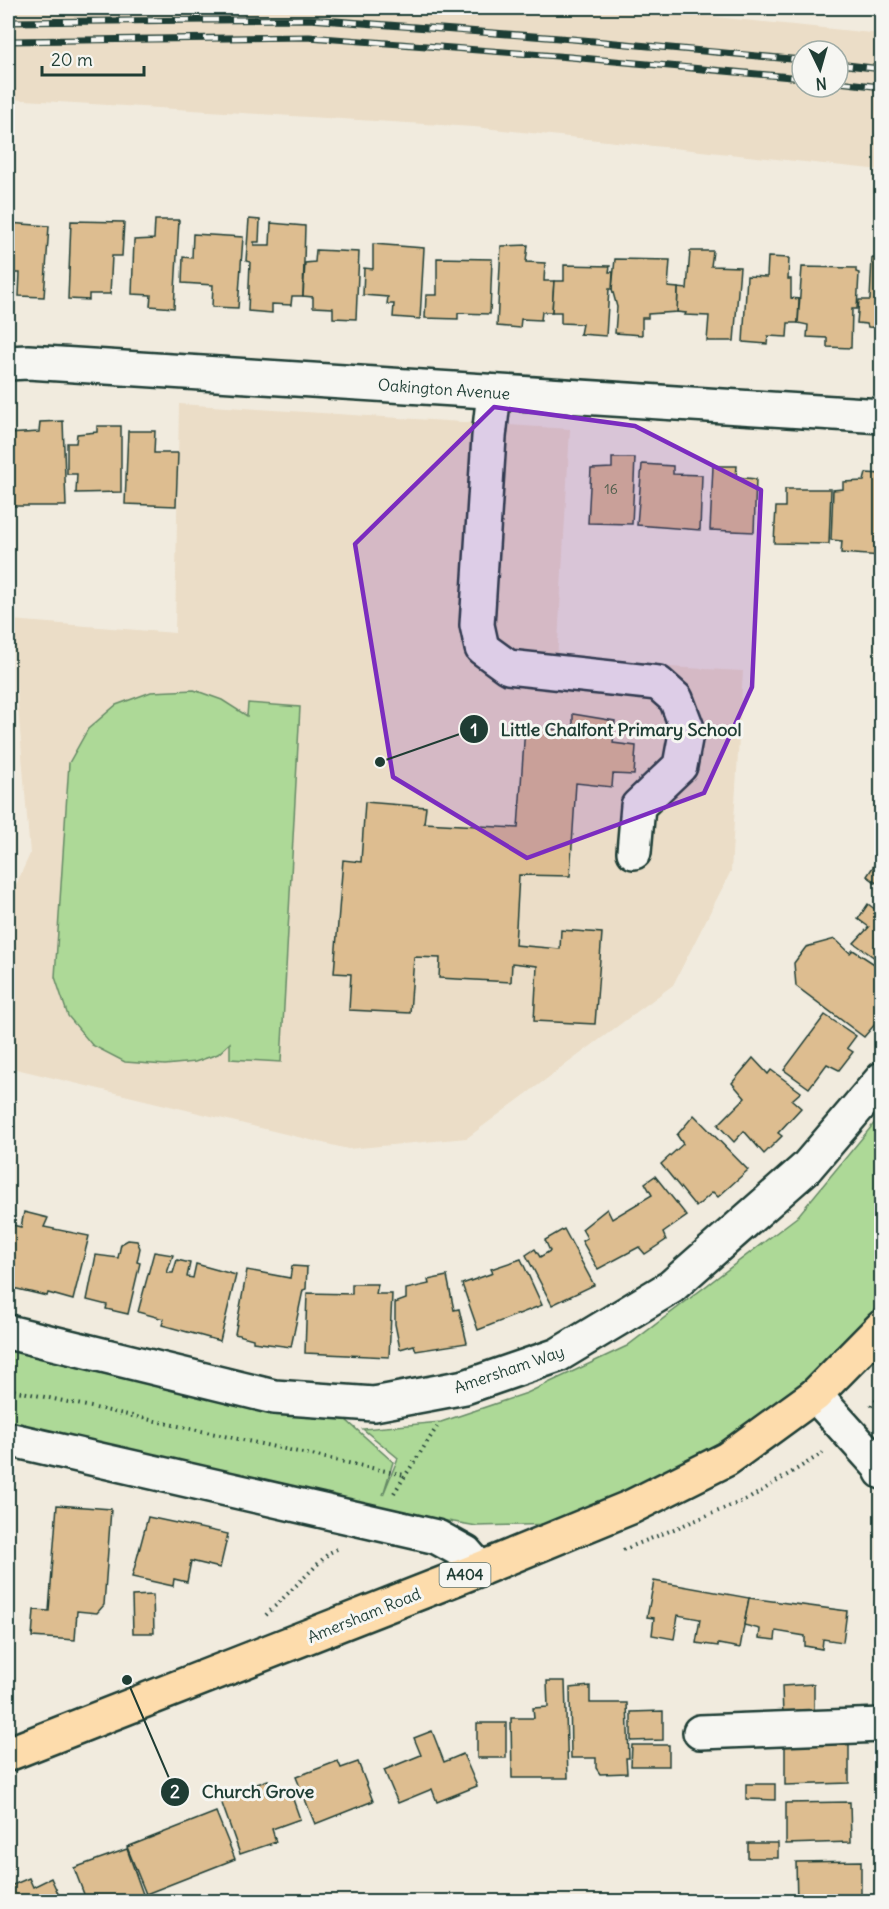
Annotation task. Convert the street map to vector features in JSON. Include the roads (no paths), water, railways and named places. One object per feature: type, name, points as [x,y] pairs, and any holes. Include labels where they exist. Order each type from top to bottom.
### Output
[{"type":"main road","name":"Amersham Road","points":[[8,1754],[480,1569],[631,1507],[726,1459],[815,1395],[882,1327]]},
{"type":"street","name":"Oakington Avenue","points":[[8,363],[28,362],[882,416]]},
{"type":"street","points":[[494,392],[477,625],[482,648],[508,667],[658,683],[676,699],[687,728],[680,766],[638,806],[634,852]]},
{"type":"street","name":"Amersham Way","points":[[8,1332],[274,1397],[374,1404],[465,1387],[558,1355],[671,1287],[806,1168],[882,1079]]},
{"type":"street","points":[[815,1395],[882,1472]]},
{"type":"street","points":[[8,1439],[437,1537],[466,1553],[480,1569]]},
{"type":"street","points":[[700,1732],[882,1725]]},
{"type":"railway","points":[[8,22],[309,19],[572,39],[790,59]]},
{"type":"railway","points":[[8,41],[309,37],[790,77]]},
{"type":"railway","points":[[850,65],[882,69]]},
{"type":"railway","points":[[850,83],[882,87]]},
{"type":"place","name":"Little Chalfont Primary School","points":[[380,762]]},
{"type":"place","name":"Church Grove","points":[[127,1680]]}]
